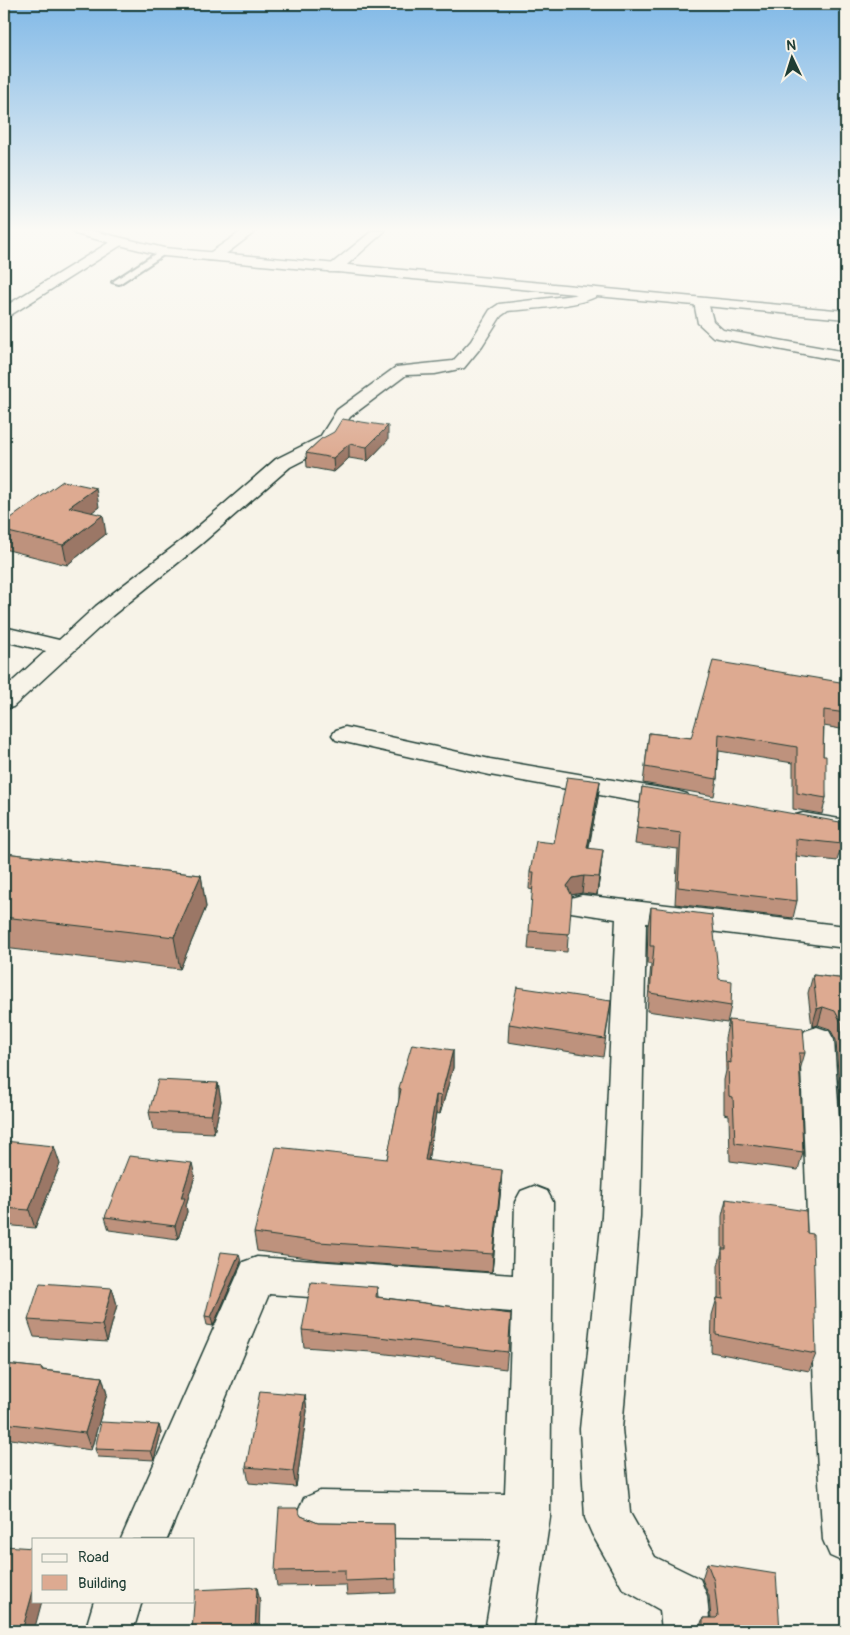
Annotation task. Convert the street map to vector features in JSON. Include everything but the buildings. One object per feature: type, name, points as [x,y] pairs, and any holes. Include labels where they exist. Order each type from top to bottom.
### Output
[{"type":"street","points":[[4,702],[104,611],[193,541],[283,463],[327,441],[343,414],[402,370],[435,369],[458,365],[477,344],[495,313],[504,307]]},
{"type":"street","points":[[702,307],[706,323],[718,334],[846,357]]},
{"type":"street","points":[[760,307],[846,315]]},
{"type":"street","points":[[4,634],[64,648]]},
{"type":"street","points":[[344,735],[490,767],[706,805]]},
{"type":"street","points":[[781,818],[846,829]]},
{"type":"street","points":[[582,905],[846,937]]},
{"type":"street","points":[[631,911],[621,1216],[601,1429],[608,1518],[639,1573],[683,1596],[686,1631]]},
{"type":"street","points":[[817,1040],[842,1439],[846,1540]]},
{"type":"street","points":[[509,1631],[528,1518],[534,1202]]},
{"type":"street","points":[[144,1538],[257,1275],[532,1295]]},
{"type":"street","points":[[320,1514],[528,1518]]},
{"type":"street","points":[[110,1631],[118,1602]]}]
